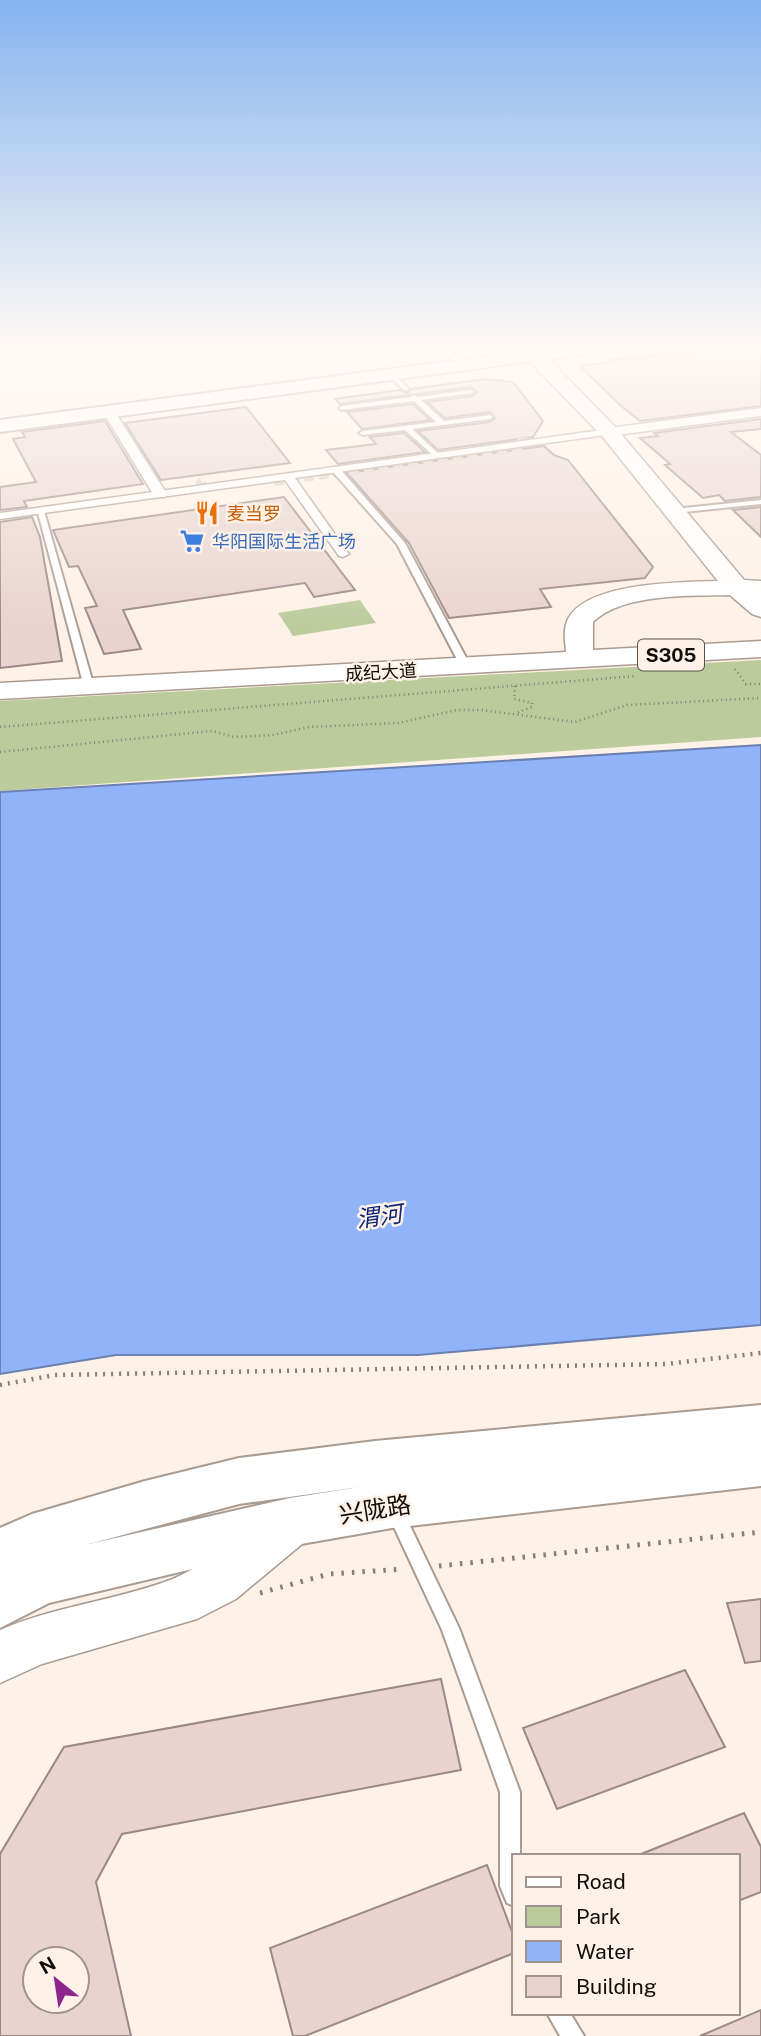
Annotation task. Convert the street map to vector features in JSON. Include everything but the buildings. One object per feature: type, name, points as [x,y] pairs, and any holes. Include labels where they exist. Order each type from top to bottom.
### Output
[{"type":"highway","name":"兴陇路","points":[[0,1555],[32,1538],[145,1504],[239,1482],[376,1463],[761,1426]]},
{"type":"highway","name":"兴陇路","points":[[0,1602],[38,1581],[290,1522],[392,1505],[761,1464]]},
{"type":"main road","points":[[618,443],[674,511],[749,587],[758,617]]},
{"type":"main road","points":[[581,661],[579,621],[587,610],[603,600],[625,594],[749,587]]},
{"type":"main road","name":"成纪大道","points":[[0,691],[581,661],[755,659]]},
{"type":"main road","points":[[0,1657],[35,1640],[179,1602],[218,1582],[290,1522]]},
{"type":"street","points":[[128,443],[160,494]]},
{"type":"street","points":[[0,516],[530,443]]},
{"type":"street","points":[[288,476],[342,554]]},
{"type":"lane","points":[[423,443],[436,456]]},
{"type":"lane","points":[[336,470],[401,544],[466,667]]},
{"type":"lane","points":[[674,511],[761,502]]},
{"type":"lane","points":[[40,510],[89,687]]},
{"type":"lane","points":[[392,1505],[450,1628],[510,1792],[512,1891]]},
{"type":"lane","points":[[558,2015],[573,2036]]},
{"type":"path","points":[[755,659],[735,669],[746,684],[761,684]]},
{"type":"path","points":[[0,727],[639,676]]},
{"type":"path","points":[[514,714],[532,707],[532,703],[514,699],[515,685]]},
{"type":"path","points":[[0,752],[212,731],[234,737],[273,735],[309,727],[398,723],[457,710],[576,722],[626,705],[761,698]]},
{"type":"path","points":[[0,1385],[55,1375],[666,1364],[761,1353]]},
{"type":"green space","points":[[360,600],[376,623],[293,636],[278,613]]},
{"type":"green space","points":[[761,660],[761,737],[0,791],[0,701]]},
{"type":"water","name":"渭河","points":[[761,745],[761,1325],[418,1355],[116,1355],[0,1374],[0,792]]},
{"type":"tunnel","points":[[274,481],[523,447],[523,443]]},
{"type":"tunnel","points":[[204,491],[201,483],[206,480]]},
{"type":"place","name":"麦当罗","points":[[207,513]]},
{"type":"place","name":"华阳国际生活广场","points":[[192,541]]}]
